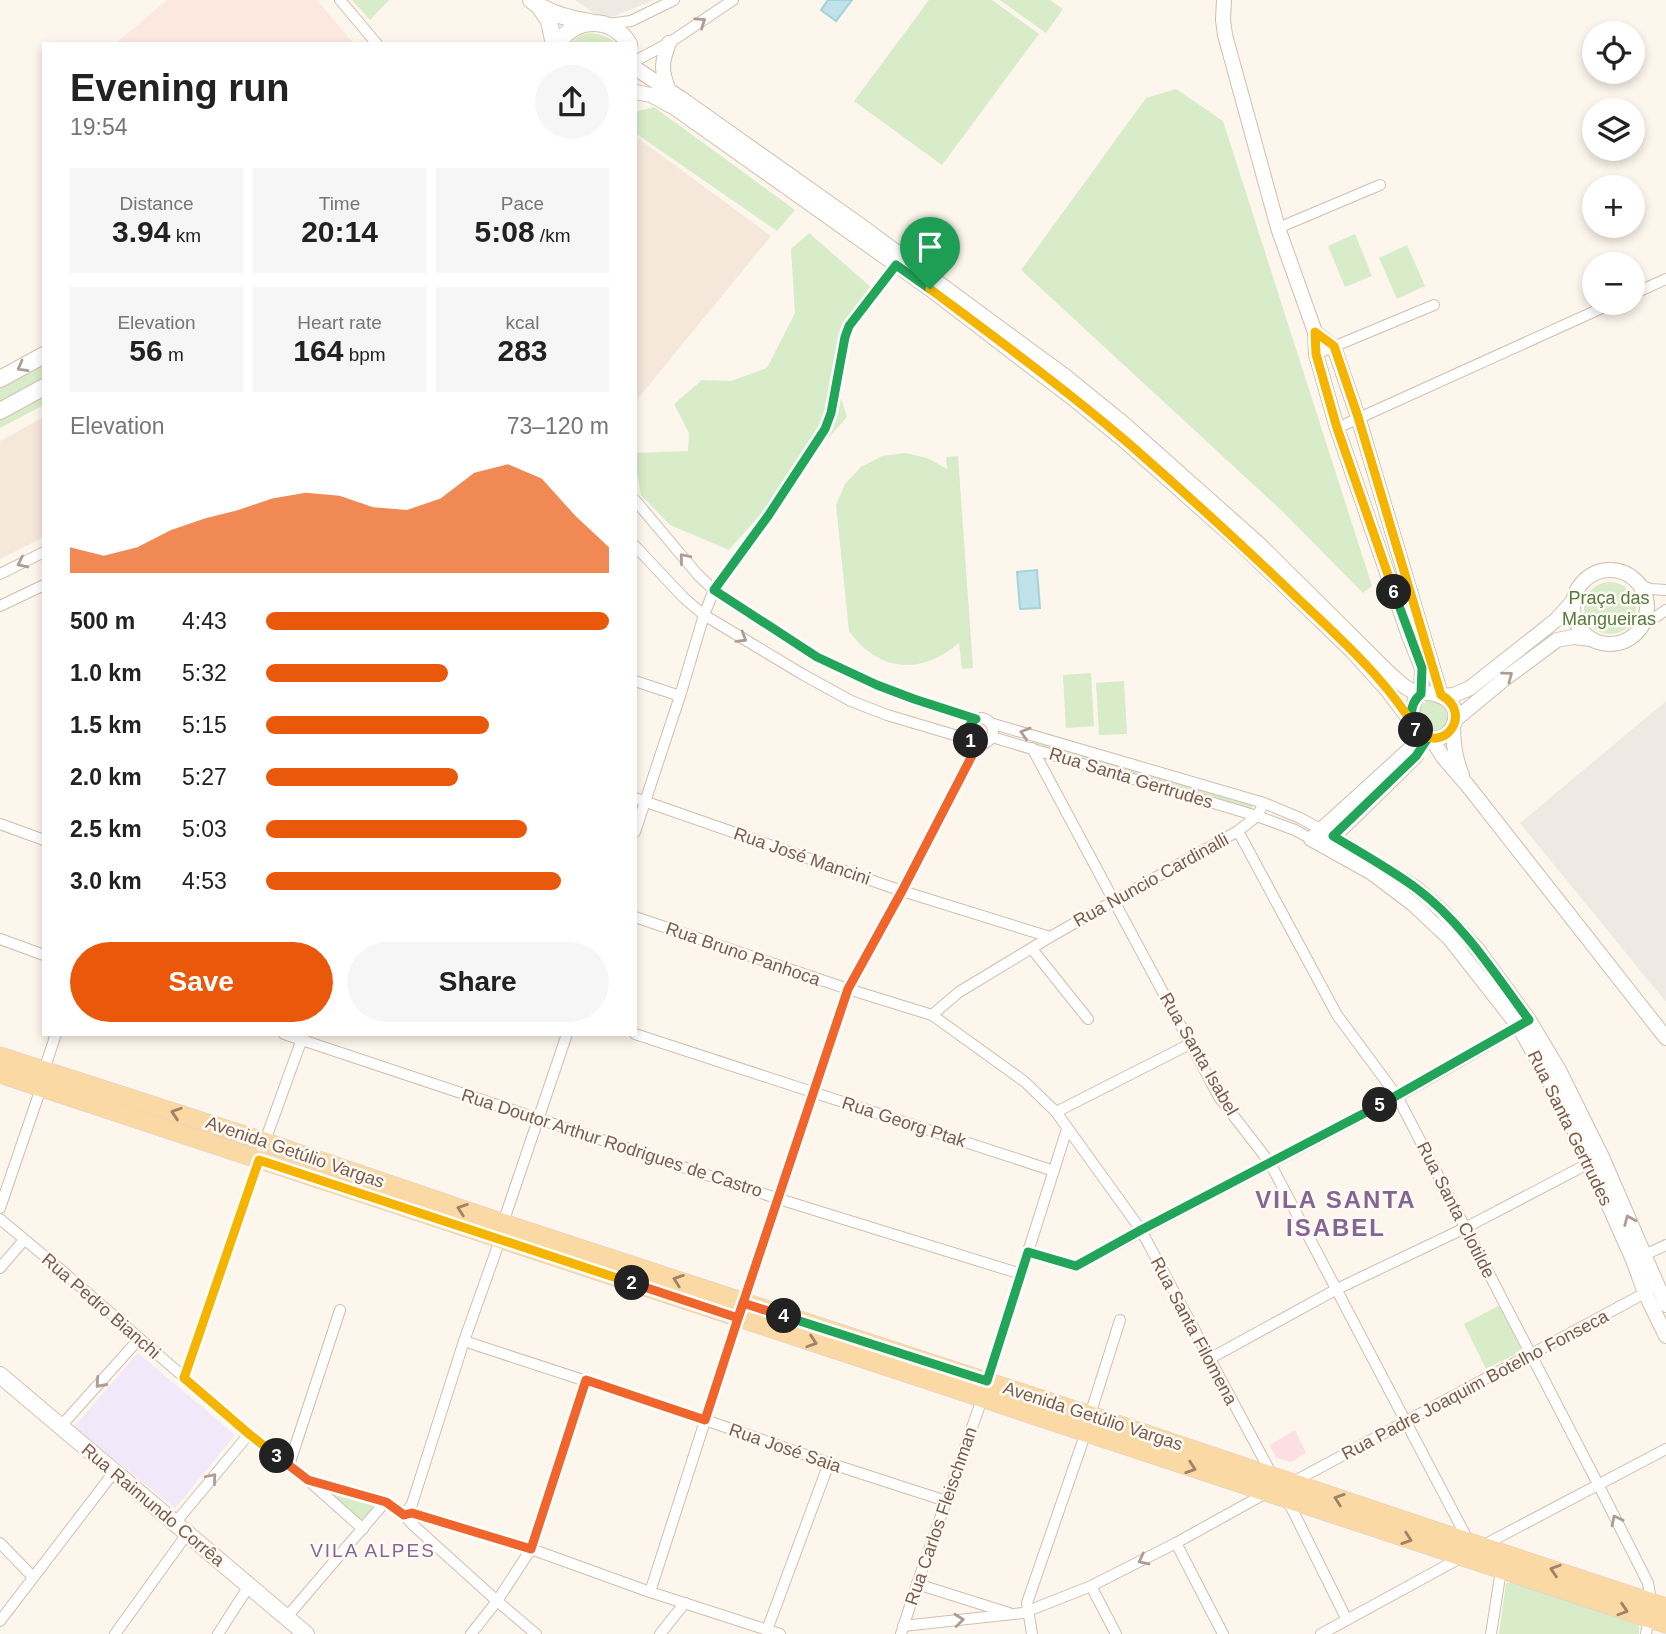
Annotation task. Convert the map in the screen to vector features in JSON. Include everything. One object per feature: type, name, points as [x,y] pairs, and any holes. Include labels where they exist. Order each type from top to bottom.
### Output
[{"type":"main road","points":[[535,3],[574,19],[617,29],[628,42]]},
{"type":"main road","points":[[535,3],[549,21],[555,42]]},
{"type":"main road","points":[[558,42],[569,30],[579,25],[598,23]]},
{"type":"main road","points":[[0,379],[42,356]]},
{"type":"main road","points":[[0,411],[42,388]]},
{"type":"main road","name":"Avenida Getúlio Vargas","points":[[0,1056],[42,1079],[259,1160],[501,1231],[740,1310],[907,1373],[985,1390],[1471,1549],[1656,1617]]},
{"type":"main road","name":"Avenida Getúlio Vargas","points":[[0,1074],[42,1079],[265,1141],[501,1231]]},
{"type":"main road","name":"Rua Raimundo Corrêa","points":[[0,1376],[306,1634]]},
{"type":"main road","name":"Avenida Getúlio Vargas","points":[[1471,1549],[1501,1570],[1656,1617]]},
{"type":"street","points":[[340,0],[375,42]]},
{"type":"street","points":[[598,23],[631,21],[674,0]]},
{"type":"street","points":[[637,60],[669,43],[733,0]]},
{"type":"street","points":[[1224,0],[1224,35],[1278,228],[1315,332],[1316,354],[1337,428],[1422,668],[1419,694],[1412,709],[1423,734],[1416,756],[1323,837]]},
{"type":"street","points":[[668,91],[662,69],[669,43]]},
{"type":"street","points":[[637,69],[860,225],[1075,384],[1203,492],[1389,673],[1419,694],[1460,693],[1470,688],[1556,620],[1573,601],[1584,580],[1594,573],[1606,570],[1630,575],[1645,594],[1646,618],[1631,637],[1608,644],[1580,637],[1557,640],[1503,680],[1444,736],[1423,734]]},
{"type":"street","points":[[637,92],[651,95],[675,108],[1008,348],[1126,442],[1241,544],[1353,651],[1388,691],[1468,786],[1666,1038]]},
{"type":"street","points":[[1278,228],[1380,185]]},
{"type":"street","points":[[637,819],[640,800],[680,696],[714,590],[768,516],[825,429],[831,413],[849,326],[896,265]]},
{"type":"street","points":[[1645,289],[1666,279]]},
{"type":"street","points":[[1316,354],[1434,306]]},
{"type":"street","points":[[1337,428],[1586,315]]},
{"type":"street","points":[[1315,332],[1334,346],[1358,417],[1442,695],[1453,705],[1453,742],[1461,772],[1468,786]]},
{"type":"street","points":[[637,502],[698,575],[714,590],[817,657],[914,699],[976,719],[985,719],[990,723],[992,737],[984,744],[973,742],[851,701],[704,615],[637,548]]},
{"type":"street","points":[[0,574],[42,553]]},
{"type":"street","points":[[1639,585],[1666,590]]},
{"type":"street","points":[[0,606],[42,586]]},
{"type":"street","points":[[1573,601],[1578,625],[1596,641]]},
{"type":"street","points":[[1640,627],[1666,610]]},
{"type":"street","points":[[637,682],[680,696]]},
{"type":"street","points":[[973,742],[966,731],[969,724],[976,719]]},
{"type":"street","name":"Rua Santa Gertrudes","points":[[990,723],[1264,803],[1300,818],[1323,837],[1416,888],[1441,910],[1477,949],[1524,1023],[1559,1070],[1638,1258],[1666,1336]]},
{"type":"street","name":"Rua Santa Gertrudes","points":[[992,737],[1323,837]]},
{"type":"street","points":[[650,1592],[740,1310],[848,989],[902,891],[973,742]]},
{"type":"street","name":"Rua Santa Isabel","points":[[1032,748],[1219,1097],[1270,1163],[1471,1549]]},
{"type":"street","name":"Rua José Mancini","points":[[640,800],[902,891],[1050,937]]},
{"type":"street","name":"Rua Nuncio Cardinalli","points":[[932,1014],[960,992],[1050,937],[1238,831],[1257,816],[1264,803]]},
{"type":"street","points":[[0,824],[42,839]]},
{"type":"street","name":"Rua Santa Clotilde","points":[[1238,831],[1337,1015],[1397,1096],[1648,1583],[1656,1617]]},
{"type":"street","name":"Rua Bruno Panhoca","points":[[637,918],[848,989],[932,1014]]},
{"type":"street","points":[[0,939],[42,954]]},
{"type":"street","points":[[1032,949],[1088,1018]]},
{"type":"street","name":"Rua Santa Filomena","points":[[932,1014],[1025,1082],[1056,1112],[1141,1230],[1292,1508],[1348,1620]]},
{"type":"street","points":[[1028,1252],[1076,1266],[1397,1096],[1524,1023]]},
{"type":"street","name":"Rua Georg Ptak","points":[[637,1035],[1054,1171]]},
{"type":"street","points":[[0,1208],[55,1036]]},
{"type":"street","points":[[404,1515],[412,1504],[566,1036]]},
{"type":"street","points":[[184,1378],[302,1037]]},
{"type":"street","name":"Rua Doutor Arthur Rodrigues de Castro","points":[[302,1037],[779,1199],[1021,1274]]},
{"type":"street","points":[[1056,1112],[1190,1044]]},
{"type":"street","name":"Rua Carlos Fleischman","points":[[902,1630],[985,1390],[1068,1129]]},
{"type":"street","points":[[1209,1359],[1337,1289],[1465,1228],[1596,1160]]},
{"type":"street","name":"Rua Pedro Bianchi","points":[[0,1219],[249,1434],[363,1528]]},
{"type":"street","points":[[0,1268],[24,1240]]},
{"type":"street","points":[[1638,1258],[1666,1245]]},
{"type":"street","name":"Rua Santa Gertrudes","points":[[1650,1289],[1666,1306]]},
{"type":"street","name":"Rua Padre Joaquim Botelho Fonseca","points":[[902,1630],[1015,1615],[1091,1586],[1407,1422],[1650,1289]]},
{"type":"street","points":[[289,1465],[340,1310]]},
{"type":"street","points":[[1032,1634],[1027,1603],[1121,1320]]},
{"type":"street","points":[[61,1426],[139,1339]]},
{"type":"street","name":"Rua José Saia","points":[[464,1341],[946,1501]]},
{"type":"street","points":[[471,1634],[497,1601],[531,1549],[586,1380]]},
{"type":"street","points":[[116,1634],[181,1528],[249,1434]]},
{"type":"street","points":[[1321,1634],[1471,1549],[1666,1449]]},
{"type":"street","points":[[767,1630],[829,1463]]},
{"type":"street","points":[[0,1622],[114,1472]]},
{"type":"street","points":[[308,1480],[386,1502],[404,1515],[536,1634]]},
{"type":"street","points":[[286,1618],[386,1502]]},
{"type":"street","points":[[404,1515],[412,1513],[531,1549],[650,1592],[780,1634]]},
{"type":"street","points":[[0,1543],[33,1577]]},
{"type":"street","points":[[1176,1543],[1223,1634]]},
{"type":"street","points":[[1491,1634],[1501,1570]]},
{"type":"street","points":[[917,1584],[1015,1615]]},
{"type":"street","points":[[218,1634],[249,1586]]},
{"type":"street","points":[[1091,1586],[1116,1634]]},
{"type":"street","points":[[660,1634],[685,1603]]},
{"type":"shaded area","points":[[167,0],[317,0],[352,42],[117,42]]},
{"type":"shaded area","points":[[575,0],[654,0],[604,20]]},
{"type":"shaded area","points":[[637,137],[771,236],[637,400]]},
{"type":"shaded area","points":[[42,418],[42,538],[0,559],[0,441]]},
{"type":"shaded area","points":[[1666,701],[1666,1002],[1520,823]]},
{"type":"shaded area","points":[[138,1353],[235,1435],[175,1508],[74,1427]]},
{"type":"shaded area","points":[[1295,1430],[1306,1453],[1291,1462],[1276,1458],[1270,1445]]},
{"type":"green space","points":[[352,0],[389,0],[370,20]]},
{"type":"green space","points":[[929,0],[992,0],[1039,34],[942,165],[854,101]]},
{"type":"green space","points":[[1000,0],[1050,0],[1063,9],[1046,33]]},
{"type":"green space","points":[[590,33],[615,42],[571,42],[580,35]]},
{"type":"green space","points":[[1176,89],[1223,121],[1372,586],[1363,593],[1281,510],[1021,270],[1146,98]]},
{"type":"green space","points":[[654,107],[795,210],[777,231],[637,134],[637,111]]},
{"type":"green space","points":[[809,233],[879,294],[852,326],[839,392],[847,417],[729,550],[670,525],[641,495],[637,453],[688,451],[689,433],[674,404],[702,380],[731,381],[767,368],[795,313],[791,249]]},
{"type":"green space","points":[[1355,234],[1372,276],[1345,287],[1328,246]]},
{"type":"green space","points":[[1407,245],[1425,286],[1397,299],[1379,258]]},
{"type":"green space","points":[[42,362],[42,378],[0,401],[0,385]]},
{"type":"green space","points":[[42,397],[42,406],[0,428],[0,420]]},
{"type":"green space","points":[[905,453],[927,458],[947,469],[946,457],[958,456],[973,668],[962,669],[959,643],[930,661],[901,665],[874,655],[849,631],[836,505],[845,484],[861,467],[882,456]]},
{"type":"green space","name":"Praça das Mangueiras","points":[[1610,582],[1620,584],[1628,590],[1634,598],[1634,618],[1628,626],[1620,632],[1610,634],[1600,632],[1592,626],[1586,618],[1584,608],[1586,598],[1592,590],[1600,584]]},
{"type":"green space","points":[[1091,673],[1094,726],[1066,728],[1063,675]]},
{"type":"green space","points":[[1124,681],[1127,734],[1099,735],[1096,683]]},
{"type":"green space","points":[[1433,700],[1445,704],[1449,716],[1445,728],[1433,732],[1421,728],[1417,716],[1421,704]]},
{"type":"green space","points":[[1035,740],[1253,805],[1249,810],[1036,747]]},
{"type":"green space","points":[[1500,1305],[1521,1349],[1520,1352],[1486,1369],[1464,1324]]},
{"type":"green space","points":[[332,1491],[371,1503],[373,1508],[364,1520],[360,1520]]},
{"type":"green space","points":[[1511,1582],[1639,1625],[1639,1634],[1499,1634],[1506,1583]]},
{"type":"water","points":[[828,0],[852,0],[836,21],[821,10]]},
{"type":"water","points":[[1037,570],[1040,608],[1020,609],[1017,572]]},
{"type":"district","name":"VILA SANTA ISABEL","points":[[1336,1213]]},
{"type":"district","name":"VILA ALPES","points":[[373,1550]]},
{"type":"route","points":[[930,289],[896,265],[854,318],[845,337],[831,413],[825,429],[768,516],[714,590],[817,657],[877,685],[976,719],[969,724],[966,731],[968,739],[978,744],[848,989],[779,1199],[745,1294],[738,1318],[259,1160],[184,1378],[308,1480],[386,1502],[404,1515],[412,1513],[531,1549],[586,1380],[705,1420],[743,1303],[987,1381],[1028,1252],[1076,1266],[1397,1096],[1529,1020],[1477,949],[1441,910],[1416,888],[1333,836],[1416,756],[1428,738],[1416,730],[1411,716],[1414,702],[1421,694],[1422,668],[1337,428],[1316,354],[1315,332],[1334,346],[1358,417],[1441,695],[1453,705],[1455,712],[1454,726],[1450,732],[1438,738],[1428,738],[1421,735],[1416,730],[1388,691],[1353,651],[1241,544],[1126,442],[930,289]]}]
